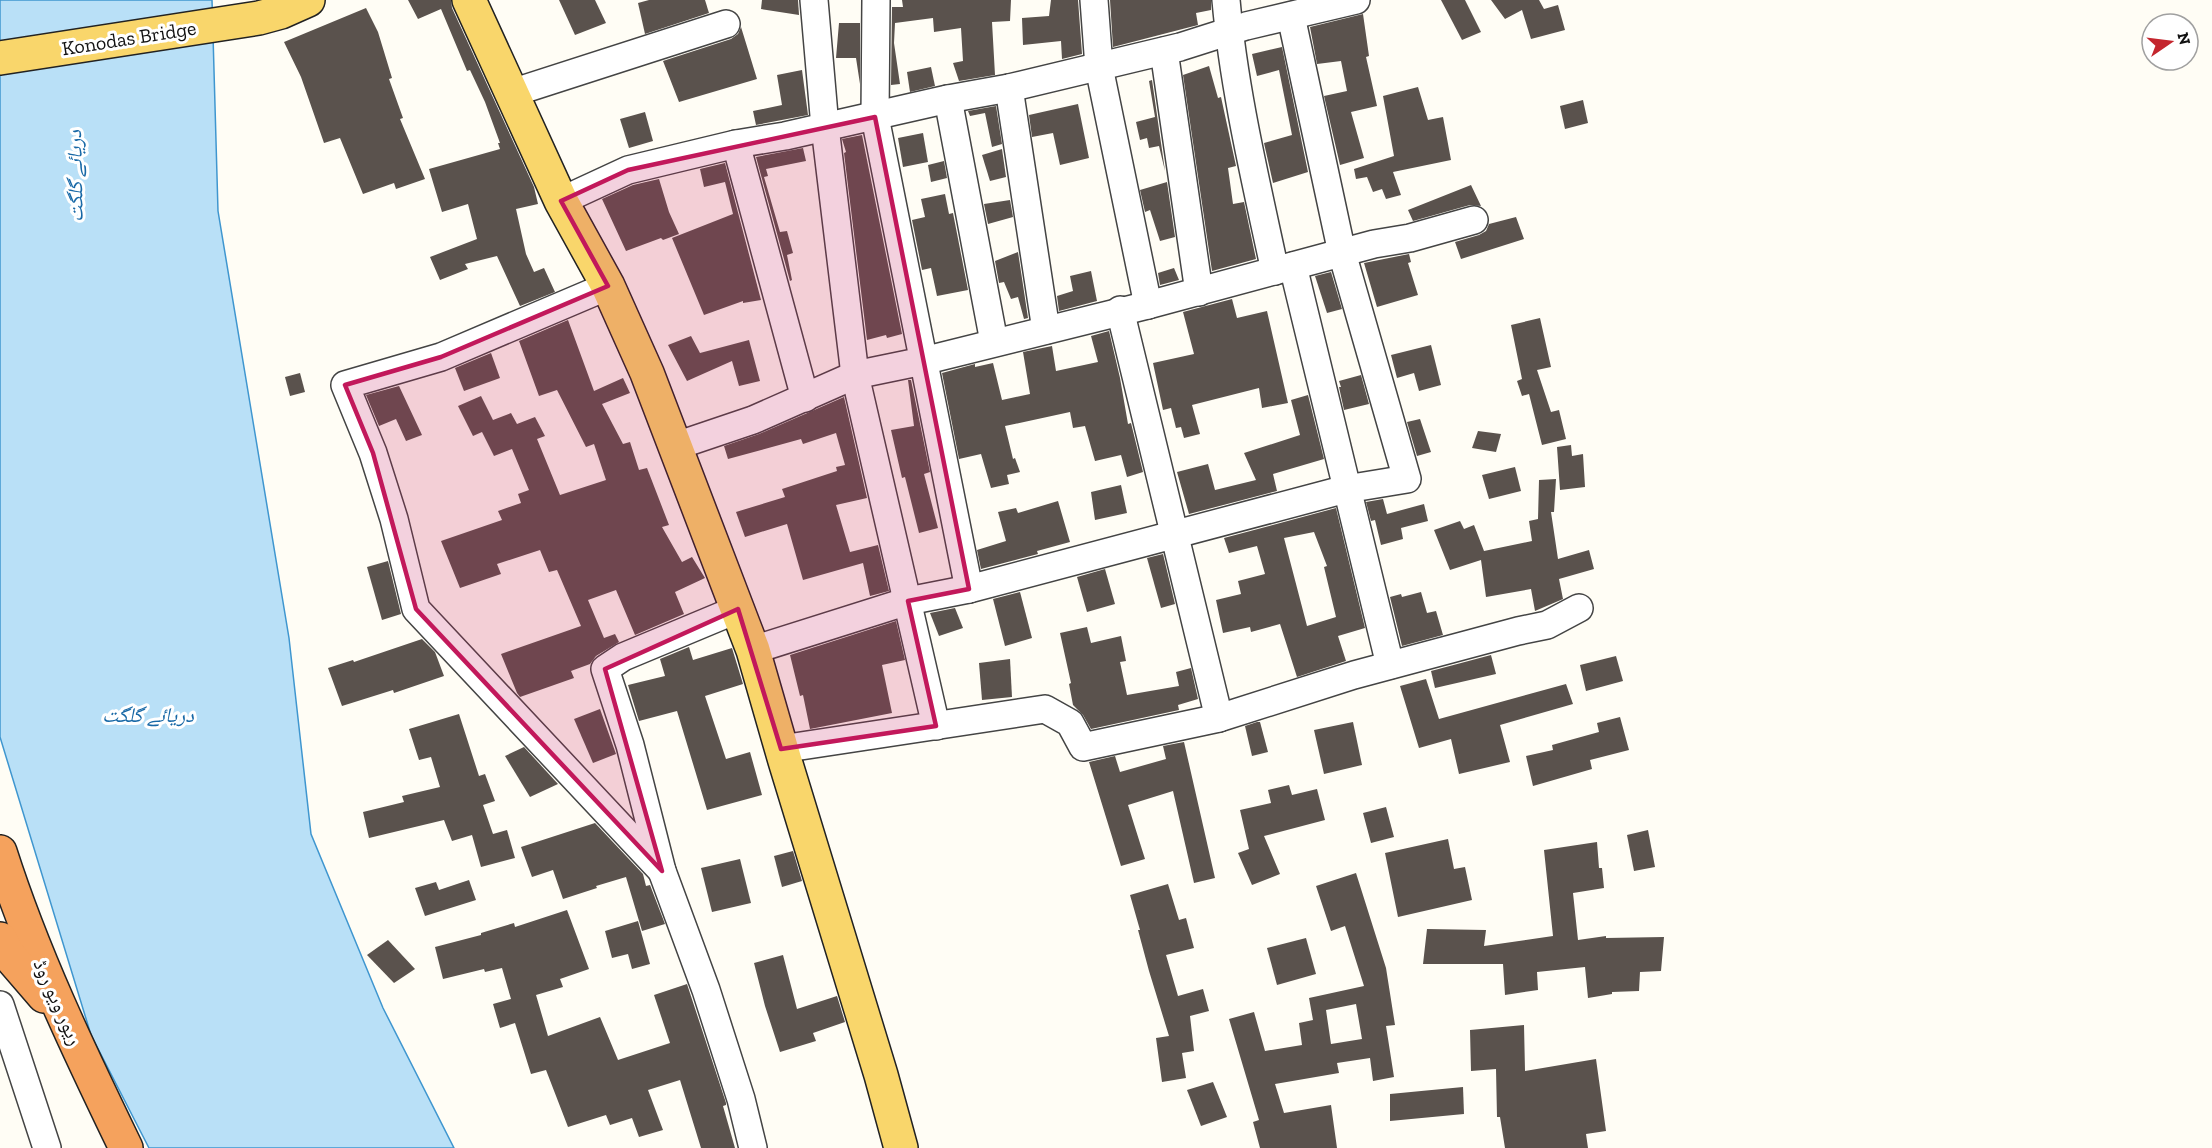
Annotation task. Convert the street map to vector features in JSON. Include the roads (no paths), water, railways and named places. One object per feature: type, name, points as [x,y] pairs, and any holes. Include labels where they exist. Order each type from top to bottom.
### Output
[{"type":"highway","name":"ریور ویو روڈ","points":[[0,852],[36,954],[62,1015],[126,1148]]},
{"type":"highway","points":[[0,939],[7,953],[62,1015]]},
{"type":"main road","name":"Konodas Bridge","points":[[0,58],[259,18],[281,12],[308,0]]},
{"type":"main road","points":[[469,0],[561,201],[608,286],[647,373],[738,609],[753,650],[901,1148]]},
{"type":"street","points":[[814,0],[825,127],[855,375],[936,726]]},
{"type":"street","points":[[876,0],[875,117],[969,589]]},
{"type":"street","points":[[1094,0],[1099,67],[1148,305]]},
{"type":"street","points":[[1226,0],[1229,32],[1256,183],[1284,269],[1346,489],[1390,665]]},
{"type":"street","points":[[561,201],[628,170],[736,144],[875,117],[1099,67],[1356,0]]},
{"type":"street","points":[[753,650],[908,601],[969,589],[1346,489],[1407,479],[1342,253],[1291,16]]},
{"type":"street","points":[[512,93],[726,24]]},
{"type":"street","points":[[1164,51],[1199,292]]},
{"type":"street","points":[[1009,88],[1046,330]]},
{"type":"street","points":[[948,99],[994,342]]},
{"type":"street","points":[[736,144],[805,398]]},
{"type":"street","points":[[676,446],[753,420],[855,375],[922,361],[1120,310],[1148,305],[1474,220]]},
{"type":"street","points":[[608,286],[441,357],[345,385],[374,453],[394,519],[416,609],[662,871]]},
{"type":"street","points":[[1120,310],[1219,718]]},
{"type":"street","points":[[782,749],[1045,709],[1070,723],[1083,747],[1219,718],[1353,675],[1547,625],[1579,608]]},
{"type":"street","points":[[738,609],[623,657],[605,669],[630,745],[662,871],[706,990],[741,1099],[753,1148]]},
{"type":"street","points":[[0,1005],[47,1148]]},
{"type":"water","name":"دریائے گلگت","points":[[0,0],[212,0],[218,211],[289,638],[311,834],[383,1008],[454,1148],[149,1148],[91,1035],[0,737]]}]
